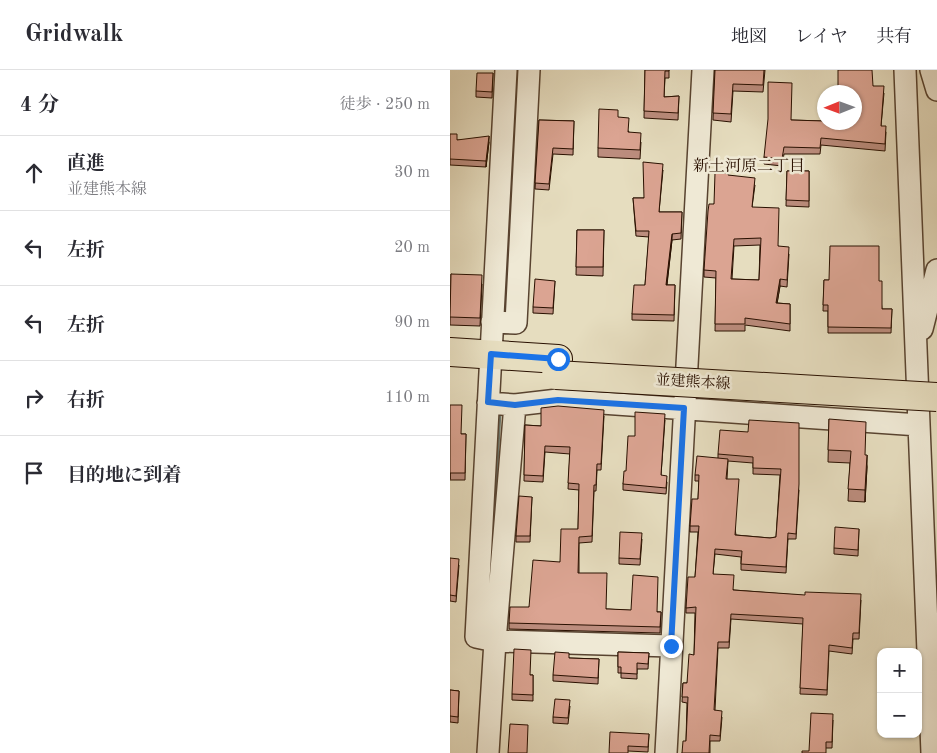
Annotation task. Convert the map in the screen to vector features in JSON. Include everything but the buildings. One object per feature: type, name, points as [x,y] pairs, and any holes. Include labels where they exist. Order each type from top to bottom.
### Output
[{"type":"main road","name":"並建熊本線","points":[[450,352],[490,362],[937,397]]},
{"type":"main road","name":"並建熊本線","points":[[450,368],[490,362]]},
{"type":"main road","name":"並建熊本線","points":[[557,367],[937,381]]},
{"type":"street","points":[[506,70],[476,638],[495,641],[671,646]]},
{"type":"street","points":[[492,322],[516,323],[529,70]]},
{"type":"street","points":[[666,753],[703,70]]},
{"type":"street","points":[[905,70],[932,753]]},
{"type":"street","points":[[931,70],[937,90]]},
{"type":"street","points":[[916,351],[937,270]]},
{"type":"street","points":[[488,402],[515,405],[558,400],[919,425]]},
{"type":"street","points":[[488,753],[495,641],[515,405]]},
{"type":"waterway","points":[[490,575],[499,416]]},
{"type":"district","name":"新土河原二丁目","points":[[749,167]]},
{"type":"route","points":[[558,359],[491,354],[488,402],[515,405],[558,400],[684,408],[671,646]]}]
